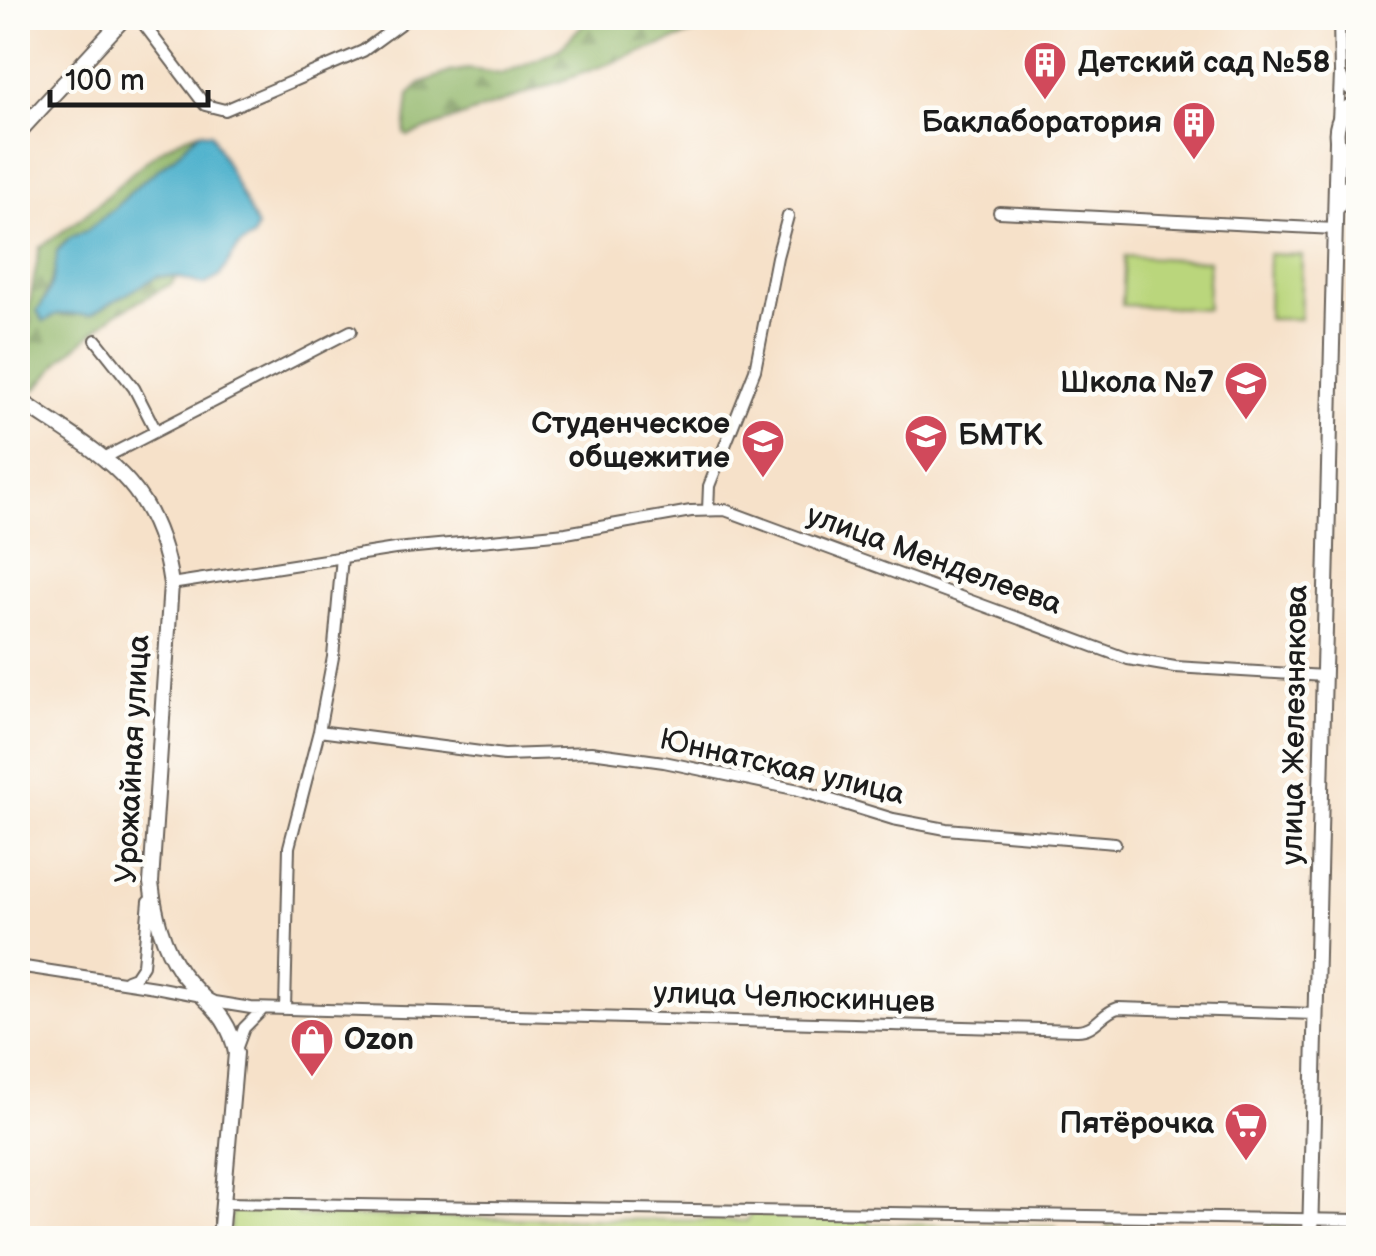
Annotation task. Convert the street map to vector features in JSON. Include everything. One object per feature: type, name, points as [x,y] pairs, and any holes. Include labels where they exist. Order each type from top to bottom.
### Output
[{"type":"street","points":[[18,133],[124,18]]},
{"type":"street","points":[[139,18],[205,105],[225,110],[363,51],[408,18]]},
{"type":"street","points":[[1338,124],[1339,18]]},
{"type":"street","points":[[1338,124],[1344,111],[1358,100],[1340,74]]},
{"type":"street","name":"улица Железнякова","points":[[1310,1238],[1338,124]]},
{"type":"street","points":[[1337,141],[1348,160],[1358,163]]},
{"type":"street","name":"улица Железнякова","points":[[1335,221],[1342,198],[1358,174]]},
{"type":"street","points":[[999,212],[1335,221]]},
{"type":"street","points":[[708,510],[709,486],[755,370],[776,257],[788,216]]},
{"type":"street","points":[[104,458],[351,331]]},
{"type":"street","points":[[96,340],[134,388],[156,431]]},
{"type":"street","name":"Урожайная улица","points":[[18,400],[118,468],[151,514],[164,549],[171,584],[151,883],[159,927],[174,960],[223,1017],[236,1053],[220,1238]]},
{"type":"street","name":"улица Менделеева","points":[[171,584],[395,549],[566,533],[662,515],[725,510],[1128,659],[1175,667],[1324,676]]},
{"type":"street","points":[[285,1009],[290,847],[333,658],[342,557]]},
{"type":"street","name":"Юннатская улица","points":[[319,731],[504,755],[591,752],[664,762],[783,786],[893,820],[946,829],[1114,842]]},
{"type":"street","points":[[18,966],[121,981],[135,976],[143,965],[151,883]]},
{"type":"street","points":[[155,987],[171,974],[174,960]]},
{"type":"street","name":"улица Челюскинцев","points":[[121,981],[202,996],[214,1002],[285,1009],[1076,1030],[1094,1026],[1107,1012],[1118,1008],[1315,1014]]},
{"type":"street","points":[[229,1027],[234,1015],[250,1008]]},
{"type":"street","points":[[236,1053],[244,1028],[264,1008]]},
{"type":"street","points":[[223,1202],[1358,1220]]},
{"type":"green space","points":[[596,18],[736,18],[405,134],[409,95],[423,82],[468,69],[502,74],[559,50],[583,24]]},
{"type":"green space","points":[[199,132],[115,208],[57,250],[57,266],[41,307],[57,314],[90,315],[158,276],[177,277],[173,283],[115,314],[62,359],[36,390],[22,376],[17,357],[31,321],[28,311],[40,247],[85,215],[155,154]]},
{"type":"green space","points":[[1269,254],[1302,255],[1300,319],[1268,319]]},
{"type":"green space","points":[[1125,256],[1209,261],[1207,309],[1122,305]]},
{"type":"green space","points":[[239,1206],[291,1206],[299,1216],[747,1221],[751,1212],[868,1215],[869,1224],[1056,1227],[1056,1238],[228,1238],[232,1213]]},
{"type":"green space","points":[[1269,1220],[1286,1225],[1292,1238],[1107,1235],[1107,1227],[1267,1231]]},
{"type":"water","points":[[199,132],[211,133],[257,227],[253,238],[239,246],[219,277],[204,285],[158,276],[90,315],[57,314],[44,322],[37,311],[52,282],[57,251],[115,208]]},
{"type":"place","name":"Детский сад №58","points":[[1045,101]]},
{"type":"place","name":"Баклаборатория","points":[[1194,161]]},
{"type":"place","name":"Школа №7","points":[[1246,421]]},
{"type":"place","name":"БМТК","points":[[926,474]]},
{"type":"place","name":"Студенческое общежитие","points":[[763,479]]},
{"type":"place","name":"Ozon","points":[[312,1078]]},
{"type":"place","name":"Пятёрочка","points":[[1246,1162]]}]
